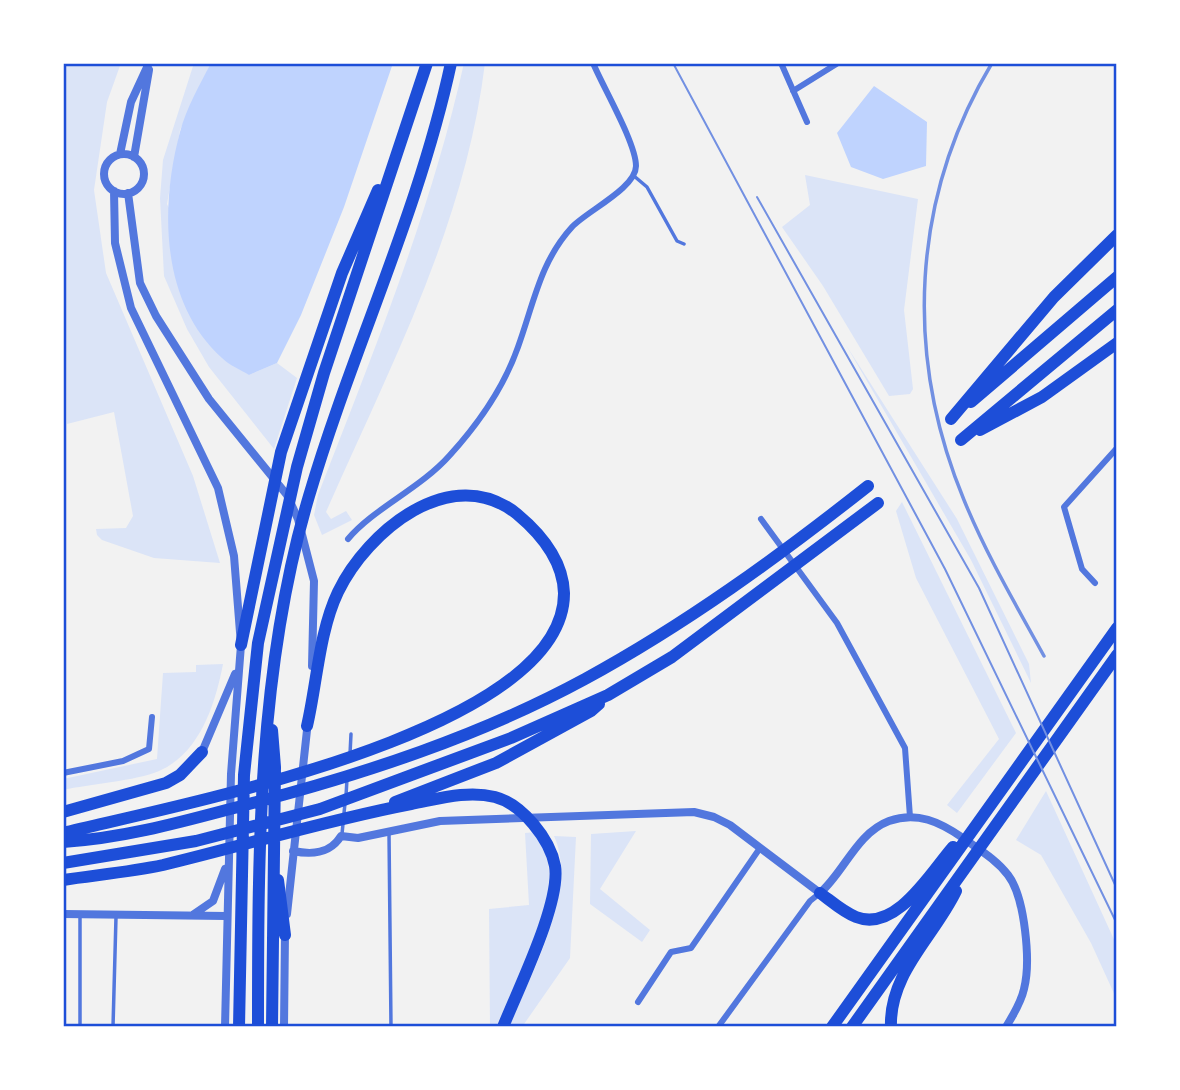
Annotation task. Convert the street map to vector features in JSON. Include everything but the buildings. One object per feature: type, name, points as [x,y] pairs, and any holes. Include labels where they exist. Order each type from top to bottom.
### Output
[{"type":"highway","points":[[239,1027],[234,858],[238,777],[258,643],[297,467],[324,373],[418,97],[427,63]]},
{"type":"highway","points":[[272,1027],[270,692],[288,579],[308,498],[426,163],[451,63]]},
{"type":"highway","points":[[241,645],[281,452],[342,273],[418,97]]},
{"type":"highway","points":[[1117,236],[1054,297],[951,419],[1117,278]]},
{"type":"highway","points":[[1117,310],[961,440],[1042,397],[1117,343]]},
{"type":"highway","points":[[63,842],[152,830],[322,785],[452,740],[584,679],[741,583],[868,486]]},
{"type":"highway","points":[[63,833],[323,766],[431,726],[513,680],[541,654],[556,631],[564,609],[564,586],[559,565],[535,529],[512,511],[488,500],[464,497],[440,499],[404,516],[369,547],[353,568],[332,609],[307,726]]},
{"type":"highway","points":[[63,863],[197,841],[320,809],[511,738],[608,695],[672,657],[877,503]]},
{"type":"highway","points":[[832,1027],[1117,628]]},
{"type":"highway","points":[[852,1027],[1117,655]]},
{"type":"highway","points":[[365,813],[496,763],[591,711],[608,695]]},
{"type":"highway","points":[[63,812],[166,783],[180,775],[202,752]]},
{"type":"highway","points":[[258,1027],[259,852],[269,768]]},
{"type":"highway","points":[[820,893],[854,917],[869,920],[889,915],[902,905],[1000,792]]},
{"type":"highway","points":[[63,880],[160,866],[365,813],[461,795],[481,795],[514,805],[542,835],[551,852],[555,869],[554,897],[503,1027]]},
{"type":"highway","points":[[272,848],[285,936]]},
{"type":"highway","points":[[891,1027],[893,997],[903,973],[946,913],[973,857]]},
{"type":"street","points":[[120,154],[131,102],[150,63]]},
{"type":"street","points":[[134,157],[150,63]]},
{"type":"street","points":[[348,539],[428,478],[471,430],[505,378],[518,347],[542,271],[554,250],[591,209],[621,190],[634,176],[636,166],[631,145],[593,63]]},
{"type":"street","points":[[782,63],[807,122]]},
{"type":"street","points":[[793,91],[838,63]]},
{"type":"street","points":[[120,154],[134,157],[143,167],[143,181],[128,193],[114,191],[106,182],[104,171],[109,160],[120,154]]},
{"type":"street","points":[[114,191],[115,243],[131,308],[218,488],[234,556],[241,645],[238,777]]},
{"type":"street","points":[[128,193],[140,283],[156,316],[201,388],[287,495],[309,555],[316,604],[307,726],[285,936],[284,1027]]},
{"type":"street","points":[[1095,583],[1082,569],[1064,507],[1117,448]]},
{"type":"street","points":[[761,519],[836,623],[905,748],[910,817]]},
{"type":"street","points":[[202,752],[215,728],[239,665]]},
{"type":"street","points":[[63,773],[123,761],[149,749],[152,717]]},
{"type":"street","points":[[294,847],[321,852],[334,846],[342,833],[358,838],[440,821],[694,812],[714,817],[820,893]]},
{"type":"street","points":[[718,1027],[810,901],[877,827],[910,817],[942,824],[1000,866],[1010,878],[1017,897],[1026,956],[1024,989],[1006,1027]]},
{"type":"street","points":[[638,1002],[671,951],[691,948],[760,848]]},
{"type":"street","points":[[193,915],[213,901],[234,858]]},
{"type":"street","points":[[225,1027],[226,916],[234,858]]},
{"type":"street","points":[[63,914],[226,916]]},
{"type":"lane","points":[[634,176],[647,187],[677,242],[684,244]]},
{"type":"lane","points":[[342,833],[351,734]]},
{"type":"lane","points":[[388,831],[391,1027]]},
{"type":"lane","points":[[80,914],[80,1027]]},
{"type":"lane","points":[[113,1027],[116,914]]},
{"type":"shaded area","points":[[63,63],[121,63],[107,102],[94,190],[106,273],[193,476],[220,563],[154,558],[102,540],[97,535],[96,529],[126,528],[133,516],[114,412],[67,424]]},
{"type":"shaded area","points":[[194,63],[211,63],[180,130],[167,204],[249,375],[277,363],[297,378],[274,449],[209,367],[187,329],[164,276],[160,198],[163,160]]},
{"type":"shaded area","points":[[464,63],[485,63],[475,123],[461,181],[443,238],[400,348],[326,512],[331,519],[346,511],[352,520],[322,535],[314,515],[318,495],[418,228],[451,119]]},
{"type":"shaded area","points":[[805,175],[918,199],[904,310],[913,389],[910,394],[889,396],[823,286],[782,227],[810,205]]},
{"type":"shaded area","points":[[846,345],[957,519],[1029,664],[1031,683],[971,560]]},
{"type":"shaded area","points":[[902,502],[1016,733],[957,813],[947,805],[999,739],[916,578],[896,511]]},
{"type":"shaded area","points":[[223,664],[203,726],[195,740],[173,763],[159,771],[138,777],[63,790],[63,779],[157,759],[163,673],[196,672],[196,665]]},
{"type":"shaded area","points":[[1046,791],[1117,946],[1117,1000],[1091,943],[1041,855],[1016,840]]},
{"type":"shaded area","points":[[636,831],[600,889],[650,930],[642,942],[590,904],[591,834]]},
{"type":"shaded area","points":[[536,832],[549,866],[547,897],[536,935],[520,973],[496,1027],[490,1027],[489,909],[529,905],[525,833]]},
{"type":"shaded area","points":[[554,836],[576,837],[570,958],[522,1027],[509,1027],[539,958],[556,906],[560,858]]},
{"type":"water","points":[[211,63],[393,63],[344,207],[301,315],[277,363],[249,375],[225,361],[202,335],[186,309],[170,252],[169,191],[180,132]]},
{"type":"water","points":[[874,86],[927,122],[926,166],[883,179],[851,167],[837,133]]},
{"type":"tram line","points":[[673,63],[945,569],[1117,924]]},
{"type":"tram line","points":[[757,197],[979,588],[1117,889]]},
{"type":"railway","points":[[992,63],[965,115],[945,168],[932,222],[925,278],[925,334],[932,390],[945,445],[964,500],[992,560],[1044,656]]}]
